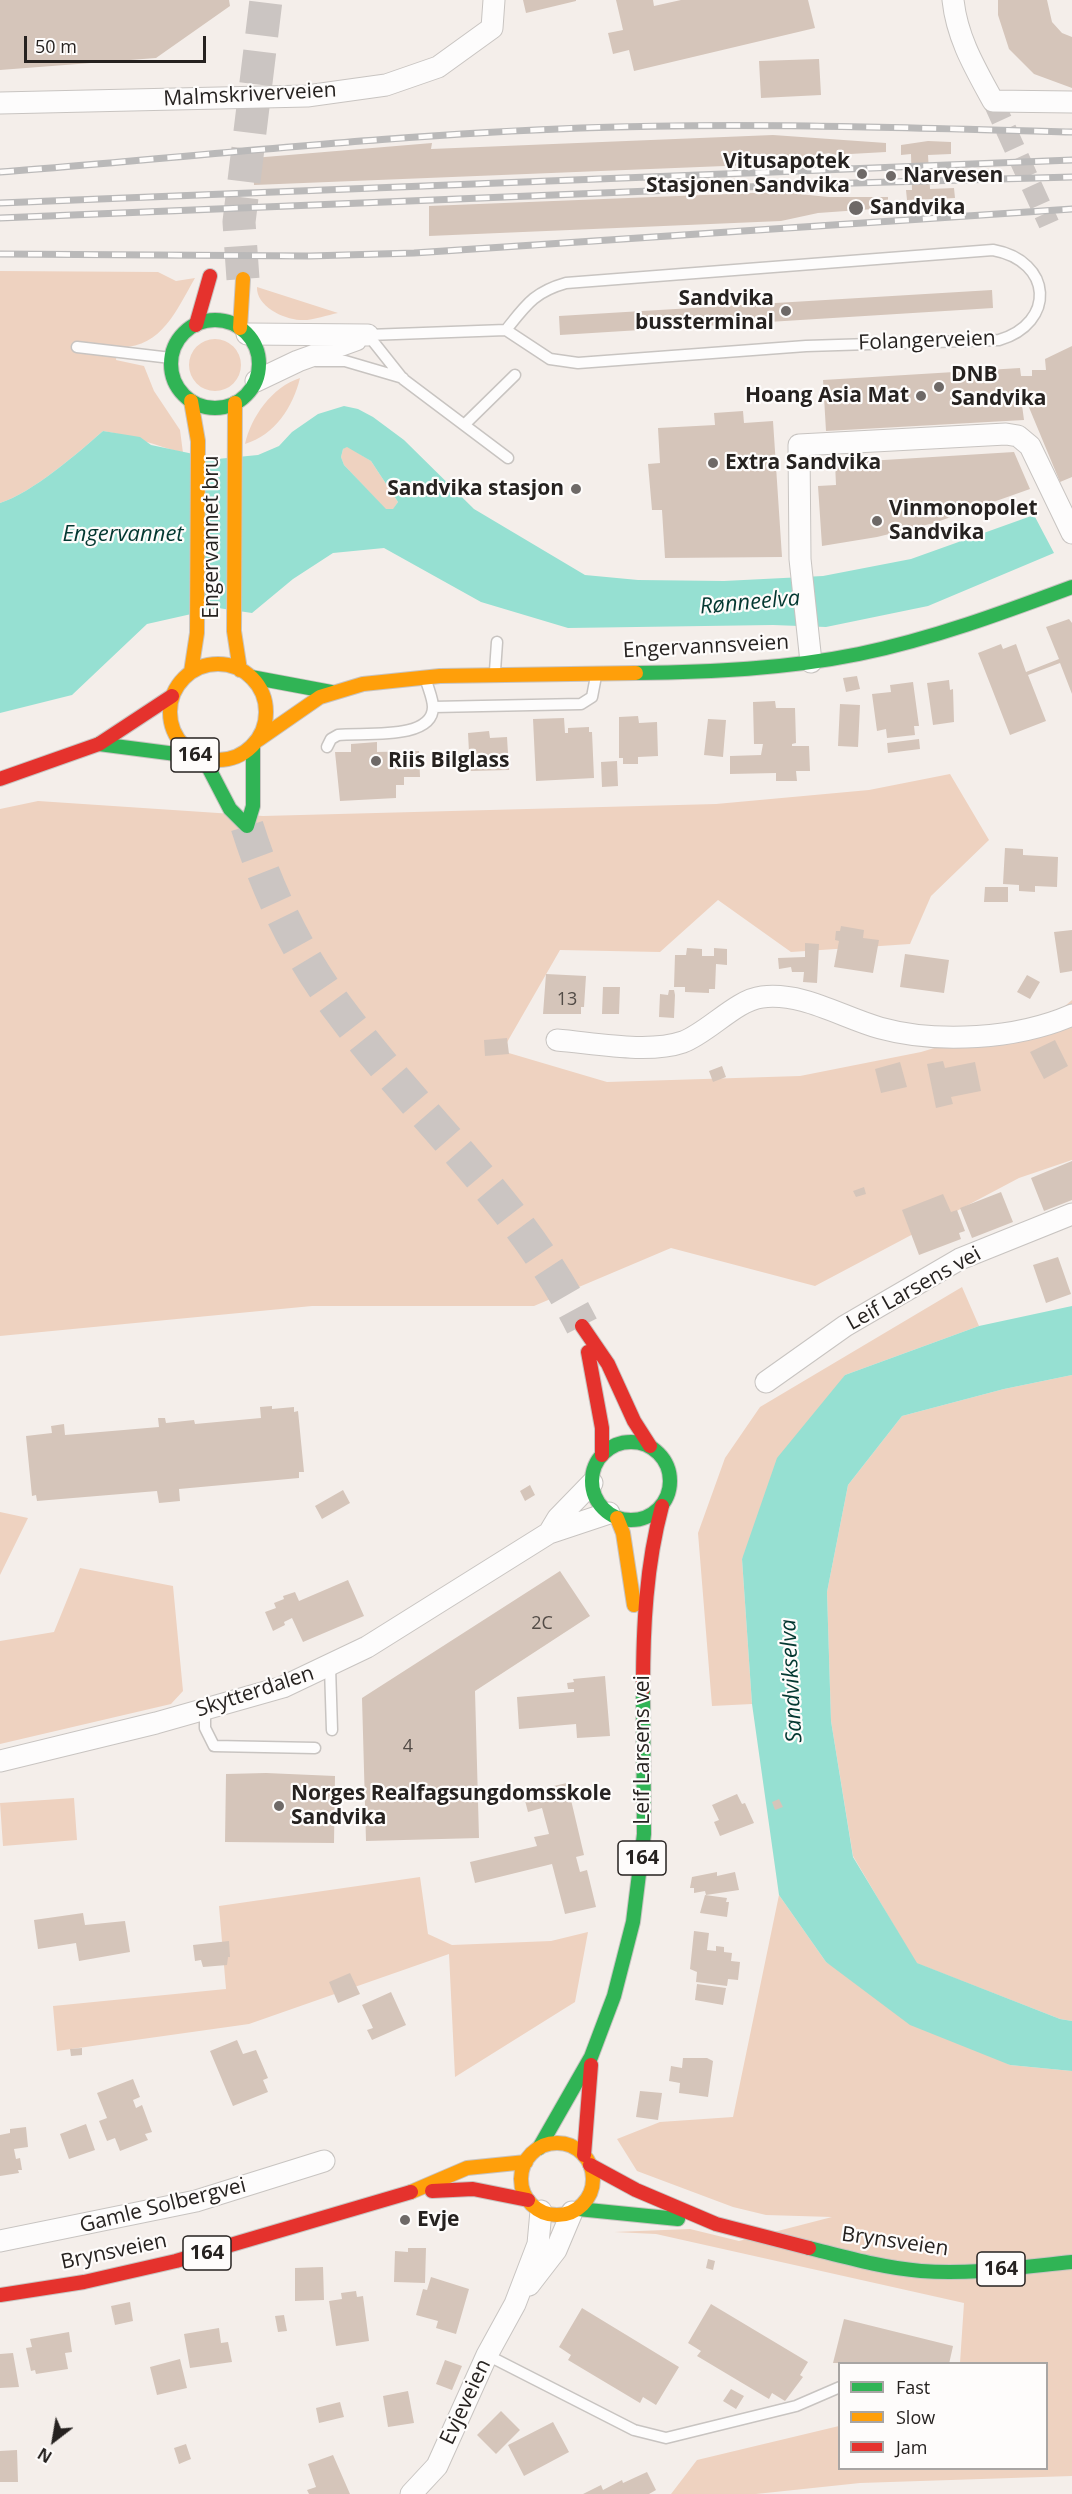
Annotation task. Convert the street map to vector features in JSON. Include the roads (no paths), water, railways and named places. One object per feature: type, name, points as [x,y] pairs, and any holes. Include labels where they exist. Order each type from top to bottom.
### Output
[{"type":"main road","points":[[196,325],[210,276]]},
{"type":"main road","points":[[243,279],[244,331]]},
{"type":"main road","points":[[220,321],[244,331],[256,348],[259,360],[256,381],[243,398],[235,403],[214,408],[191,401],[176,386],[172,372],[171,358],[178,340],[196,325],[220,321]]},
{"type":"main road","name":"Engervannet bru","points":[[191,401],[198,441],[197,633],[191,672]]},
{"type":"main road","name":"Engervannet bru","points":[[235,403],[233,442],[234,631],[245,673]]},
{"type":"main road","name":"Engervannsveien","points":[[256,742],[287,718],[331,692],[425,676],[747,668],[811,662],[888,649],[950,633],[1072,587]]},
{"type":"main road","points":[[0,778],[99,744],[172,696],[179,682],[191,672],[215,664],[245,673]]},
{"type":"main road","name":"Engervannsveien","points":[[245,673],[331,692]]},
{"type":"main road","name":"164","points":[[172,696],[169,711],[171,725],[182,744],[202,758],[231,810],[246,826],[253,806],[256,742],[265,724],[266,707],[261,691],[245,673]]},
{"type":"main road","name":"164","points":[[202,758],[230,759],[256,742]]},
{"type":"main road","points":[[99,744],[202,758]]},
{"type":"main road","name":"164","points":[[613,1515],[598,1501],[592,1483],[594,1470],[602,1455],[602,1428],[582,1326],[608,1364],[634,1421],[650,1446],[665,1460],[670,1474],[668,1494],[662,1506]]},
{"type":"main road","points":[[602,1455],[610,1448],[625,1442],[650,1446]]},
{"type":"main road","points":[[613,1515],[637,1520],[650,1515],[662,1506]]},
{"type":"main road","name":"Leif Larsens vei","points":[[539,2148],[591,2057],[622,1971],[640,1874],[646,1761],[643,1651],[652,1542],[662,1506]]},
{"type":"main road","name":"Leif Larsens vei","points":[[613,1515],[622,1533],[643,1651]]},
{"type":"main road","name":"Leif Larsens vei","points":[[587,2160],[591,2057]]},
{"type":"main road","name":"164","points":[[526,2162],[539,2148],[551,2143],[563,2143],[587,2160],[592,2187],[587,2199],[575,2210],[553,2215],[535,2206]]},
{"type":"main road","name":"Brynsveien","points":[[587,2160],[636,2190],[716,2224],[860,2261],[920,2271],[964,2272],[1072,2262]]},
{"type":"main road","points":[[526,2162],[521,2182],[535,2206]]},
{"type":"main road","name":"Brynsveien","points":[[0,2295],[84,2282],[176,2261],[409,2193],[467,2168],[526,2162]]},
{"type":"main road","name":"Brynsveien","points":[[409,2193],[473,2189],[535,2206]]},
{"type":"main road","name":"Brynsveien","points":[[575,2210],[716,2224]]},
{"type":"street","name":"Malmskriverveien","points":[[0,103],[307,96],[386,85],[438,67],[467,48],[492,28],[494,0]]},
{"type":"street","points":[[953,0],[955,18],[966,51],[993,101],[1072,102]]},
{"type":"street","points":[[244,331],[368,335]]},
{"type":"street","points":[[256,381],[298,361],[368,335]]},
{"type":"street","points":[[811,662],[801,572],[799,445],[1006,434],[1018,436],[1030,446],[1072,533]]},
{"type":"street","points":[[556,1040],[661,1048],[704,1032],[747,1002],[761,997],[805,1001],[881,1028],[962,1037],[1031,1029],[1072,1015]]},
{"type":"street","name":"Leif Larsens vei","points":[[766,1382],[845,1326],[960,1259],[1072,1214]]},
{"type":"street","name":"Skytterdalen","points":[[549,1533],[558,1518],[592,1483]]},
{"type":"street","name":"Skytterdalen","points":[[0,1761],[284,1688],[330,1667],[404,1625],[549,1533],[613,1515]]},
{"type":"street","name":"Gamle Solbergvei","points":[[0,2241],[196,2201],[324,2161]]},
{"type":"street","name":"Evjeveien","points":[[411,2494],[437,2466],[487,2355],[515,2304],[538,2244],[535,2206]]},
{"type":"street","name":"Evjeveien","points":[[515,2304],[556,2250],[575,2210]]},
{"type":"street","points":[[432,2494],[437,2466]]},
{"type":"lane","name":"Folangerveien","points":[[993,250],[1021,259],[1032,269],[1040,294],[1038,306],[1026,328],[999,340],[806,346],[571,363],[550,359],[506,330],[530,300],[544,289],[566,283],[855,259],[993,250]]},
{"type":"lane","points":[[368,335],[506,330]]},
{"type":"lane","points":[[368,335],[403,379],[508,458]]},
{"type":"lane","points":[[77,347],[171,358]]},
{"type":"lane","points":[[298,361],[345,361],[403,379]]},
{"type":"lane","points":[[464,425],[515,375]]},
{"type":"lane","points":[[495,674],[497,642]]},
{"type":"lane","points":[[433,707],[581,704],[592,697],[596,673]]},
{"type":"lane","points":[[327,747],[331,739],[338,735],[413,731],[425,726],[433,707],[425,676]]},
{"type":"lane","points":[[330,1667],[332,1730]]},
{"type":"lane","points":[[204,1709],[205,1728],[214,1746],[315,1748]]},
{"type":"lane","points":[[487,2355],[634,2430],[666,2438],[796,2406],[838,2389]]},
{"type":"water","name":"Engervannet","points":[[344,406],[358,409],[373,417],[404,440],[474,509],[585,575],[638,580],[724,581],[823,576],[911,559],[1034,515],[1054,553],[928,606],[826,627],[773,625],[568,628],[481,602],[384,548],[333,553],[293,579],[252,613],[218,608],[147,624],[72,695],[0,713],[0,503],[40,482],[103,431],[140,437],[151,445],[217,459],[258,455],[279,446],[292,432],[318,414]],"holes":[[[347,447],[371,461],[398,502],[393,509],[386,509],[344,465],[341,457],[343,449]]]},
{"type":"water","name":"Sandvikselva","points":[[1072,1306],[1072,1375],[1004,1389],[902,1416],[848,1485],[827,1592],[831,1721],[853,1857],[917,1963],[1060,2019],[1072,2021],[1072,2071],[1010,2065],[910,2025],[826,1962],[779,1895],[752,1704],[742,1559],[777,1458],[845,1375],[979,1326]]},
{"type":"tunnel","points":[[243,279],[239,222],[266,0]]},
{"type":"tunnel","points":[[993,101],[1049,224]]},
{"type":"tunnel","points":[[247,826],[255,851],[286,924],[326,991],[372,1052],[469,1164],[530,1240],[582,1326]]},
{"type":"railway","points":[[0,172],[363,141],[581,128],[642,126],[888,127],[1072,132]]},
{"type":"railway","points":[[0,203],[1072,160]]},
{"type":"railway","points":[[0,218],[818,184],[1072,177]]},
{"type":"railway","points":[[0,254],[310,256],[414,253],[1072,209]]},
{"type":"place","name":"Vitusapotek Stasjonen Sandvika","points":[[862,174]]},
{"type":"place","name":"Narvesen","points":[[891,176]]},
{"type":"place","name":"Sandvika","points":[[856,208]]},
{"type":"place","name":"Sandvika bussterminal","points":[[786,311]]},
{"type":"place","name":"DNB Sandvika","points":[[939,387]]},
{"type":"place","name":"Hoang Asia Mat","points":[[921,396]]},
{"type":"place","name":"Extra Sandvika","points":[[713,463]]},
{"type":"place","name":"Sandvika stasjon","points":[[576,489]]},
{"type":"place","name":"Vinmonopolet Sandvika","points":[[877,521]]},
{"type":"place","name":"Riis Bilglass","points":[[376,761]]},
{"type":"place","name":"Norges Realfagsungdomsskole Sandvika","points":[[279,1806]]},
{"type":"place","name":"Evje","points":[[405,2220]]},
{"type":"water label","name":"Rønneelva","points":[[750,603]]}]
